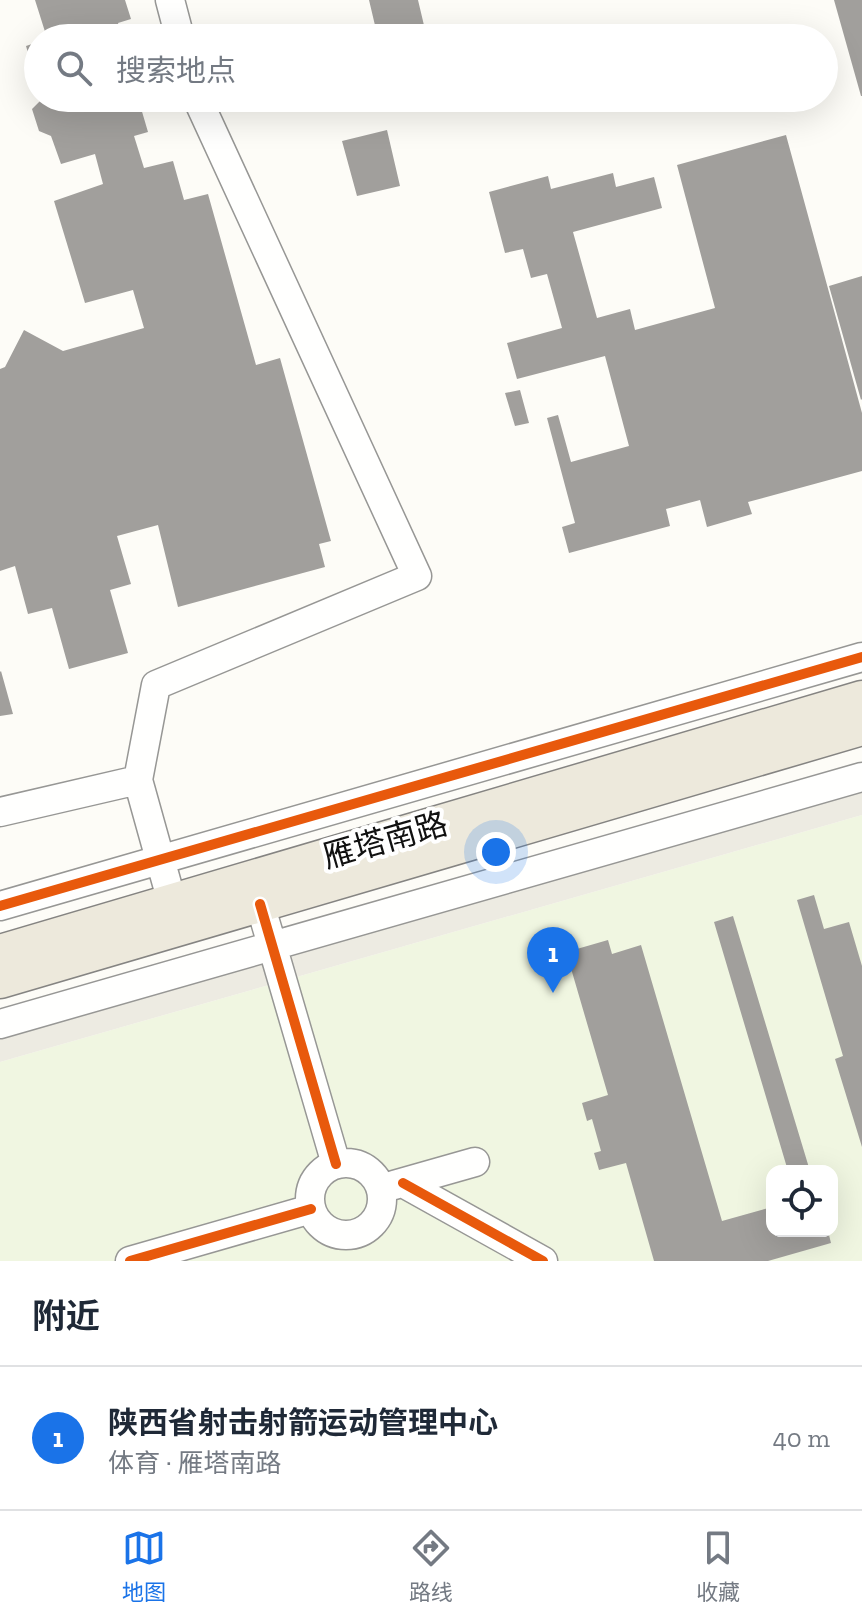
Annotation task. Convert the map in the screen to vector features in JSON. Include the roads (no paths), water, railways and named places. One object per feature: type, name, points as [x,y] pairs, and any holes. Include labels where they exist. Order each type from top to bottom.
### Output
[{"type":"main road","name":"雁塔南路","points":[[0,953],[862,699]]},
{"type":"main road","name":"雁塔南路","points":[[0,980],[862,727]]},
{"type":"street","points":[[170,0],[176,24]]},
{"type":"street","points":[[172,902],[138,780],[156,685],[417,576],[203,112]]},
{"type":"street","points":[[0,906],[862,657]]},
{"type":"street","points":[[0,1024],[862,777]]},
{"type":"street","points":[[0,812],[138,780]]},
{"type":"street","points":[[260,904],[336,1164]]},
{"type":"street","points":[[475,1162],[392,1186],[378,1217],[369,1228],[356,1235],[341,1236],[328,1231],[317,1222],[311,1209],[309,1195],[313,1181],[336,1164],[350,1163],[363,1167],[392,1186],[543,1261]]},
{"type":"street","points":[[130,1261],[311,1209]]},
{"type":"place","name":"陕西省射击射箭运动管理中心","points":[[553,993]]}]
